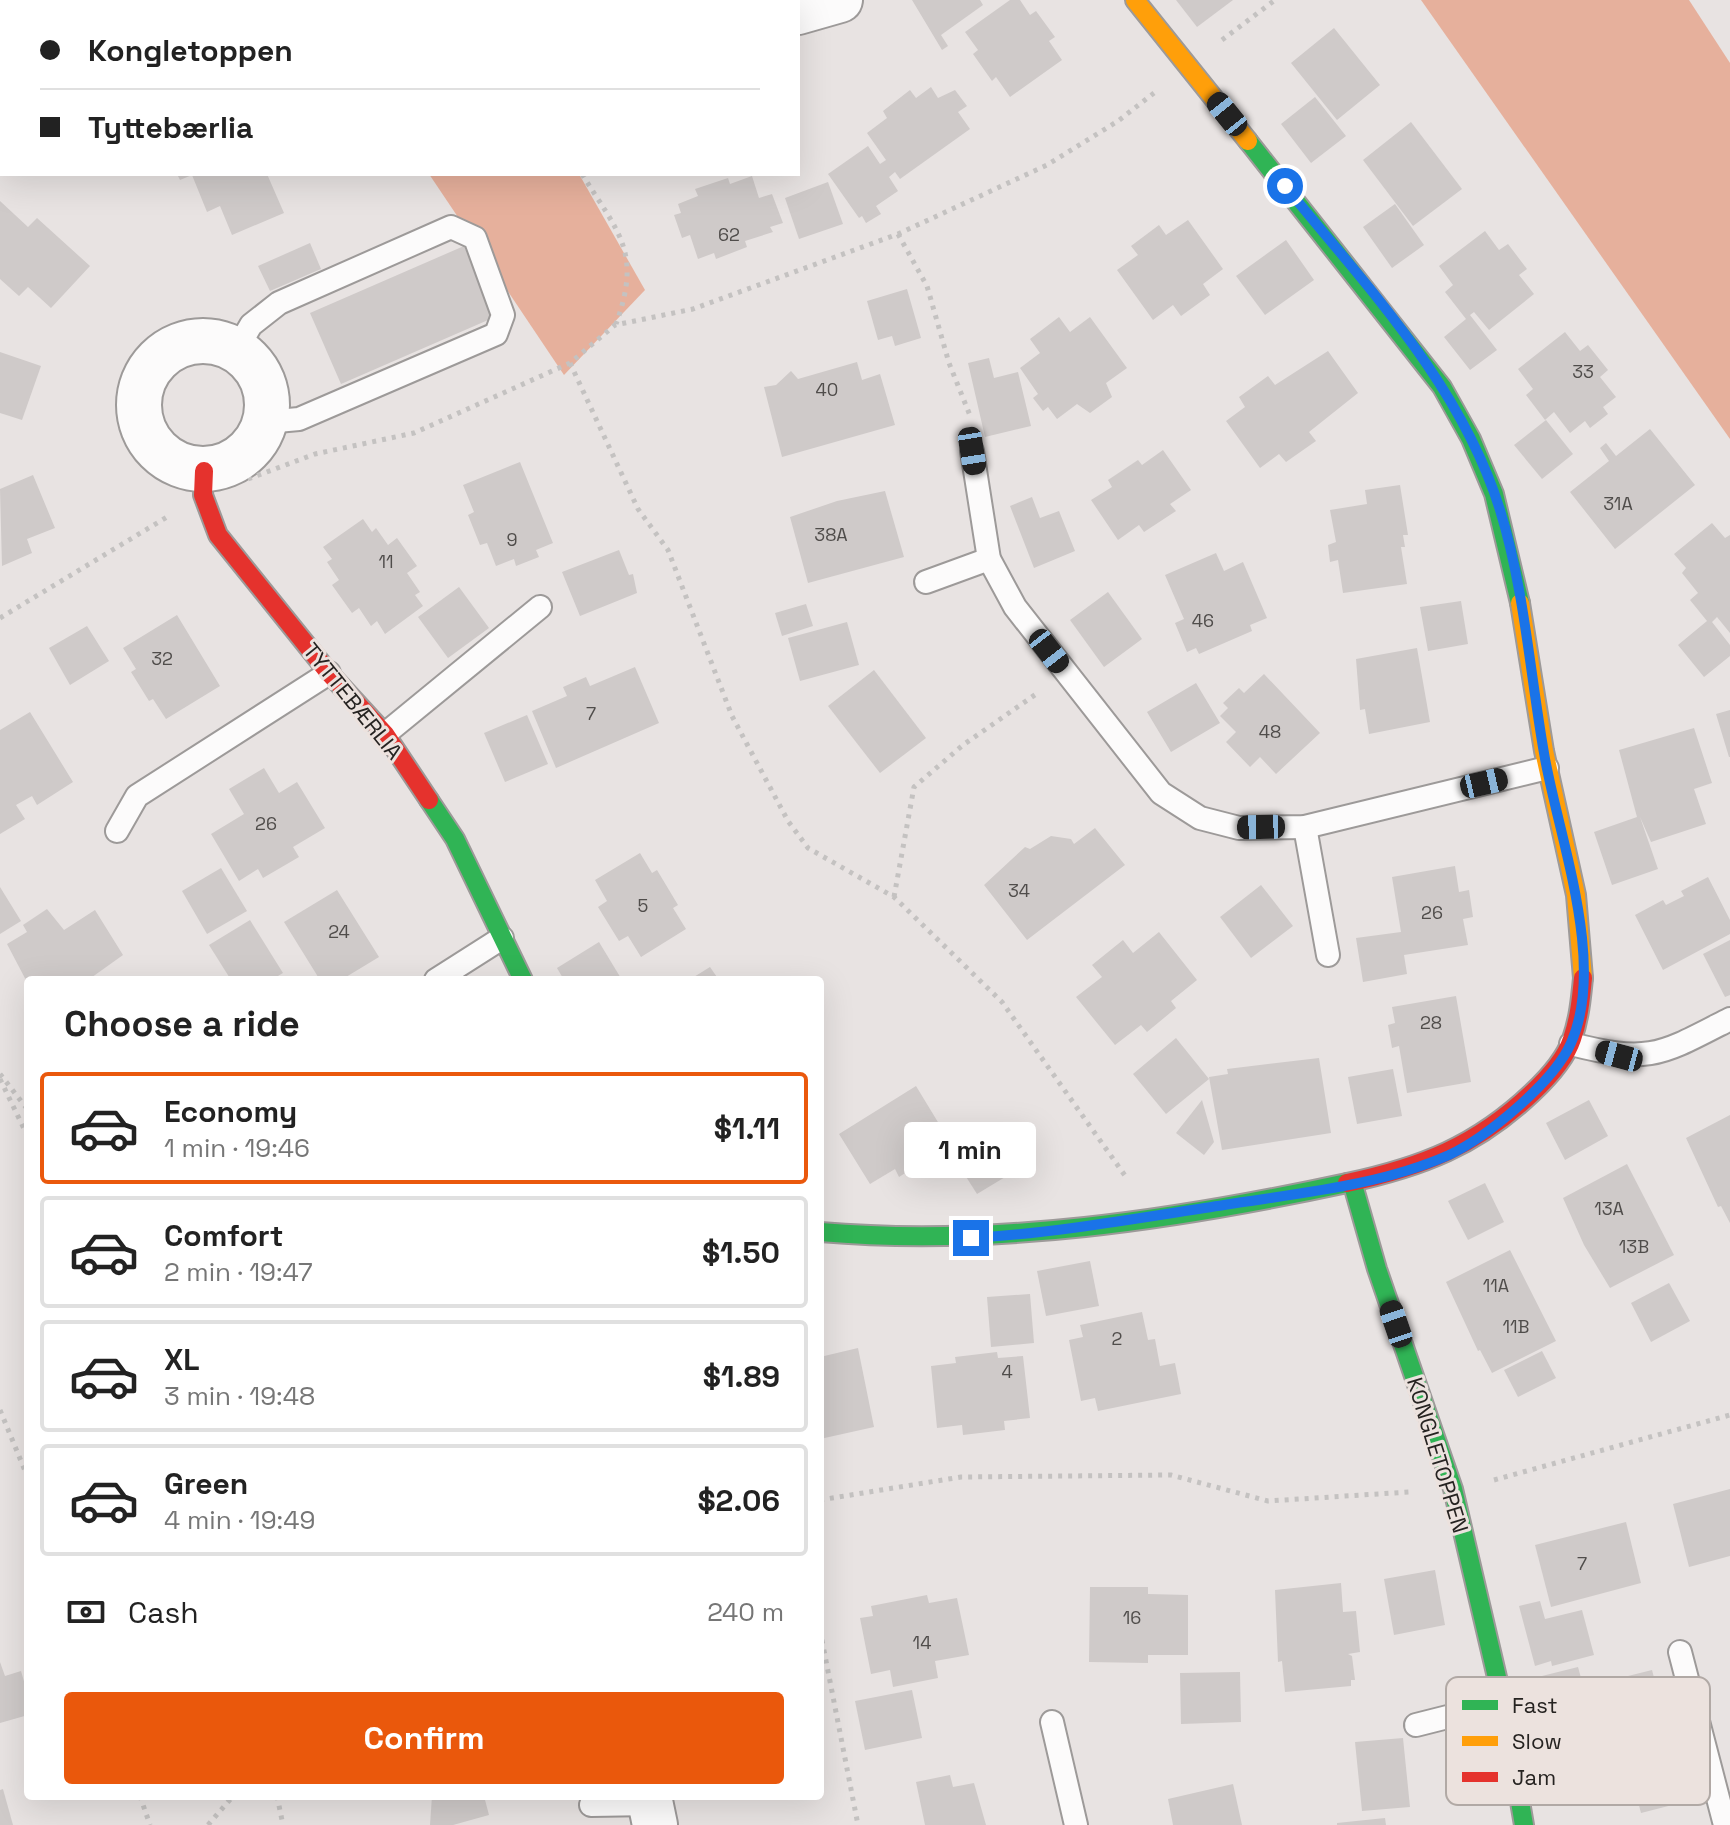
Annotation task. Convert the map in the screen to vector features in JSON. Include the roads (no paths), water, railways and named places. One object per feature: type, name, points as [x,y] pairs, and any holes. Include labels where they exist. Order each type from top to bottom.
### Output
[{"type":"street","points":[[800,11],[840,0]]},
{"type":"street","points":[[824,1232],[946,1239],[1045,1233],[1353,1185],[1450,1154],[1494,1126],[1533,1093],[1571,1044],[1584,988],[1577,895],[1547,768],[1500,510],[1469,431],[1432,370],[1135,0]]},
{"type":"street","points":[[208,340],[237,349],[257,368],[267,394],[266,422],[253,447],[203,483],[151,445],[139,418],[140,388],[154,362],[179,345],[208,340]]},
{"type":"street","name":"TYTTEBÆRLIA","points":[[203,483],[218,535],[329,673],[385,734],[455,839],[521,976]]},
{"type":"street","name":"KONGLETOPPEN","points":[[1353,1185],[1377,1269],[1453,1489],[1497,1677]]},
{"type":"street","name":"KONGLETOPPEN","points":[[1521,1805],[1524,1825]]},
{"type":"lane","points":[[237,349],[251,325],[279,303],[451,227],[475,238],[503,315],[496,334],[299,419],[266,422]]},
{"type":"lane","points":[[972,451],[989,559],[1015,607],[1161,793],[1200,818],[1239,828],[1305,827],[1547,768]]},
{"type":"lane","points":[[926,582],[989,559]]},
{"type":"lane","points":[[385,734],[540,607]]},
{"type":"lane","points":[[117,831],[137,796],[329,673]]},
{"type":"lane","points":[[1305,827],[1328,955]]},
{"type":"lane","points":[[442,976],[502,938]]},
{"type":"lane","points":[[1571,1044],[1619,1056],[1664,1053],[1730,1019]]},
{"type":"lane","points":[[1680,1652],[1687,1677]]},
{"type":"lane","points":[[1416,1725],[1446,1717]]},
{"type":"lane","points":[[1052,1722],[1076,1825]]},
{"type":"lane","points":[[1710,1767],[1725,1825]]},
{"type":"lane","points":[[591,1805],[652,1808]]}]
